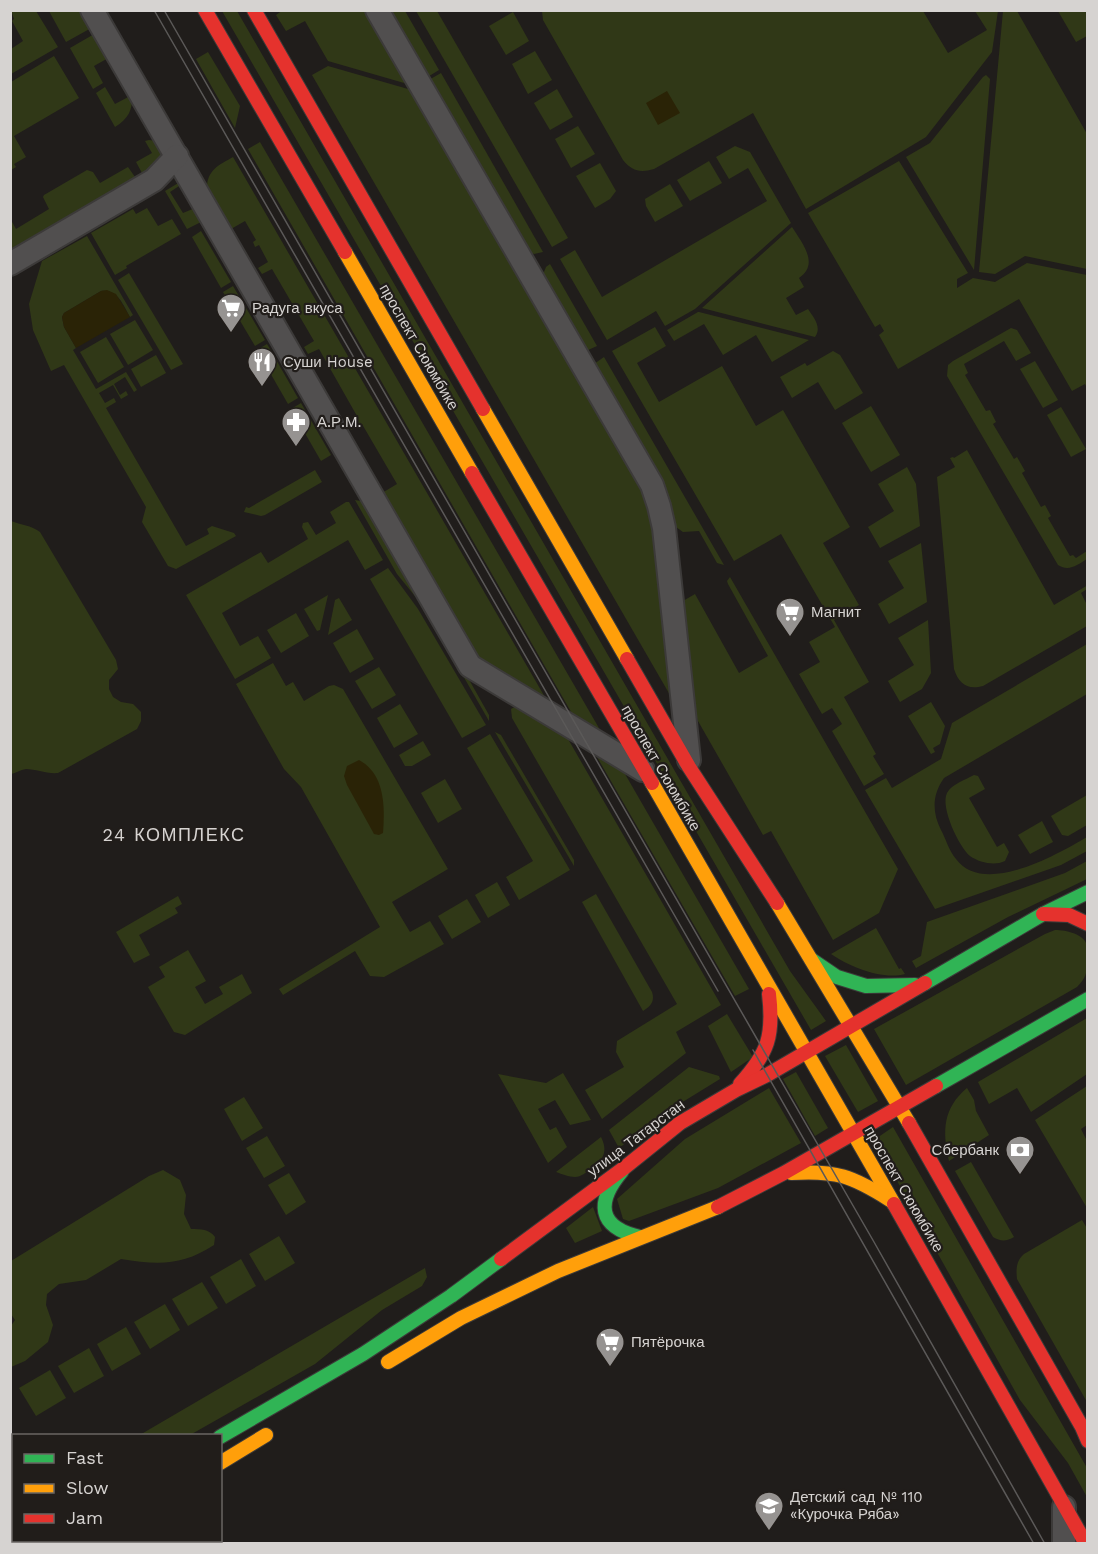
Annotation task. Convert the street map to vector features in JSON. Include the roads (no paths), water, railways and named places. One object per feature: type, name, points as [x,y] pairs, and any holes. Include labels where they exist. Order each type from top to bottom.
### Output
[{"type":"main road","name":"проспект Сююмбике","points":[[205,10],[919,1247],[1086,1544]]},
{"type":"main road","name":"проспект Сююмбике","points":[[254,10],[689,767],[811,959],[900,1107],[1088,1441]]},
{"type":"main road","name":"улица Татарстан","points":[[222,1436],[363,1354],[451,1296],[624,1168],[680,1123],[736,1090],[767,1075],[1043,914],[1088,892]]},
{"type":"main road","points":[[1043,914],[1069,915],[1088,924]]},
{"type":"main road","points":[[811,959],[837,977],[866,986],[918,985]]},
{"type":"main road","points":[[736,1090],[760,1063],[770,1041],[773,1025],[767,985]]},
{"type":"main road","points":[[381,1366],[462,1318],[558,1271],[721,1206],[853,1134],[1086,999]]},
{"type":"main road","points":[[624,1168],[607,1192],[604,1204],[607,1220],[615,1229],[626,1235],[640,1237]]},
{"type":"main road","points":[[784,1173],[832,1171],[855,1178],[891,1201]]},
{"type":"main road","points":[[532,1237],[555,1238]]},
{"type":"main road","points":[[558,1271],[564,1257]]},
{"type":"main road","points":[[222,1462],[281,1426]]},
{"type":"street","points":[[92,10],[470,666],[644,771]]},
{"type":"street","points":[[377,10],[652,485],[664,528],[689,767]]},
{"type":"street","points":[[10,264],[154,180],[177,156]]},
{"type":"street","points":[[1064,1507],[1064,1544]]},
{"type":"tram line","points":[[154,10],[718,991]]},
{"type":"tram line","points":[[164,10],[874,1242],[1045,1544]]},
{"type":"tram line","points":[[753,1050],[1034,1544]]},
{"type":"place","name":"Радуга вкуса","points":[[231,334]]},
{"type":"place","name":"Суши House","points":[[262,388]]},
{"type":"place","name":"А.Р.М.","points":[[296,448]]},
{"type":"place","name":"Магнит","points":[[790,638]]},
{"type":"place","name":"Сбербанк","points":[[1020,1176]]},
{"type":"place","name":"Пятёрочка","points":[[610,1368]]},
{"type":"place","name":"Детский сад № 110 «Курочка Ряба»","points":[[769,1532]]},
{"type":"district","name":"24 КОМПЛЕКС","points":[[174,834]]}]
